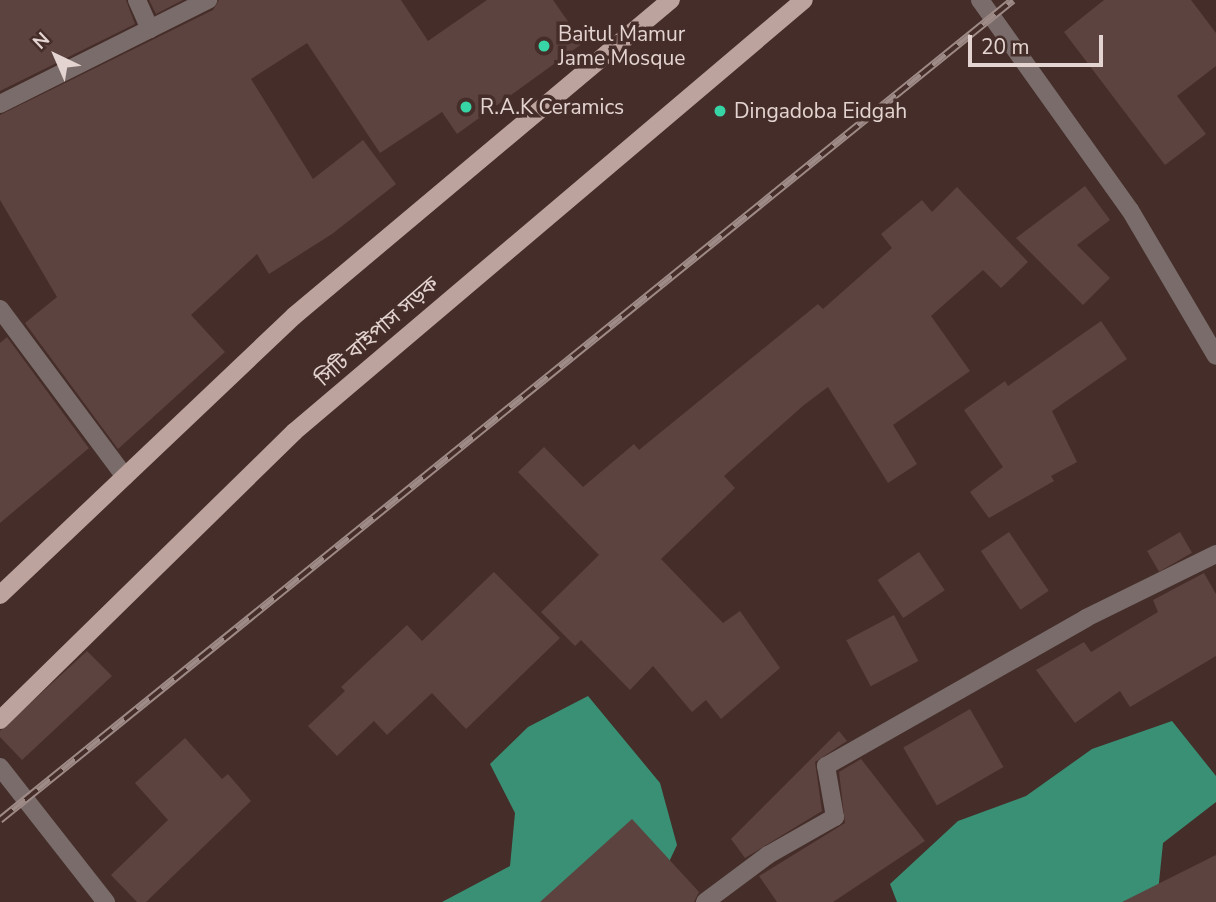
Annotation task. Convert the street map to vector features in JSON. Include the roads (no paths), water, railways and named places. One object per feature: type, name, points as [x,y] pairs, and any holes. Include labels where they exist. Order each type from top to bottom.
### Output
[{"type":"main road","points":[[0,595],[294,316],[671,0]]},
{"type":"main road","name":"সিটি বাইপাস সড়ক","points":[[0,720],[294,432],[804,0]]},
{"type":"street","points":[[137,0],[150,29]]},
{"type":"street","points":[[0,104],[208,0]]},
{"type":"street","points":[[980,0],[1130,210],[1216,356]]},
{"type":"street","points":[[0,309],[125,477]]},
{"type":"street","points":[[705,902],[768,855],[835,817],[826,766],[1086,618],[1216,554]]},
{"type":"street","points":[[0,767],[106,902]]},
{"type":"railway","points":[[0,820],[1013,0]]},
{"type":"place","name":"Baitul Mamur Jame Mosque","points":[[544,46]]},
{"type":"place","name":"R.A.K Ceramics","points":[[466,107]]},
{"type":"place","name":"Dingadoba Eidgah","points":[[720,111]]}]
